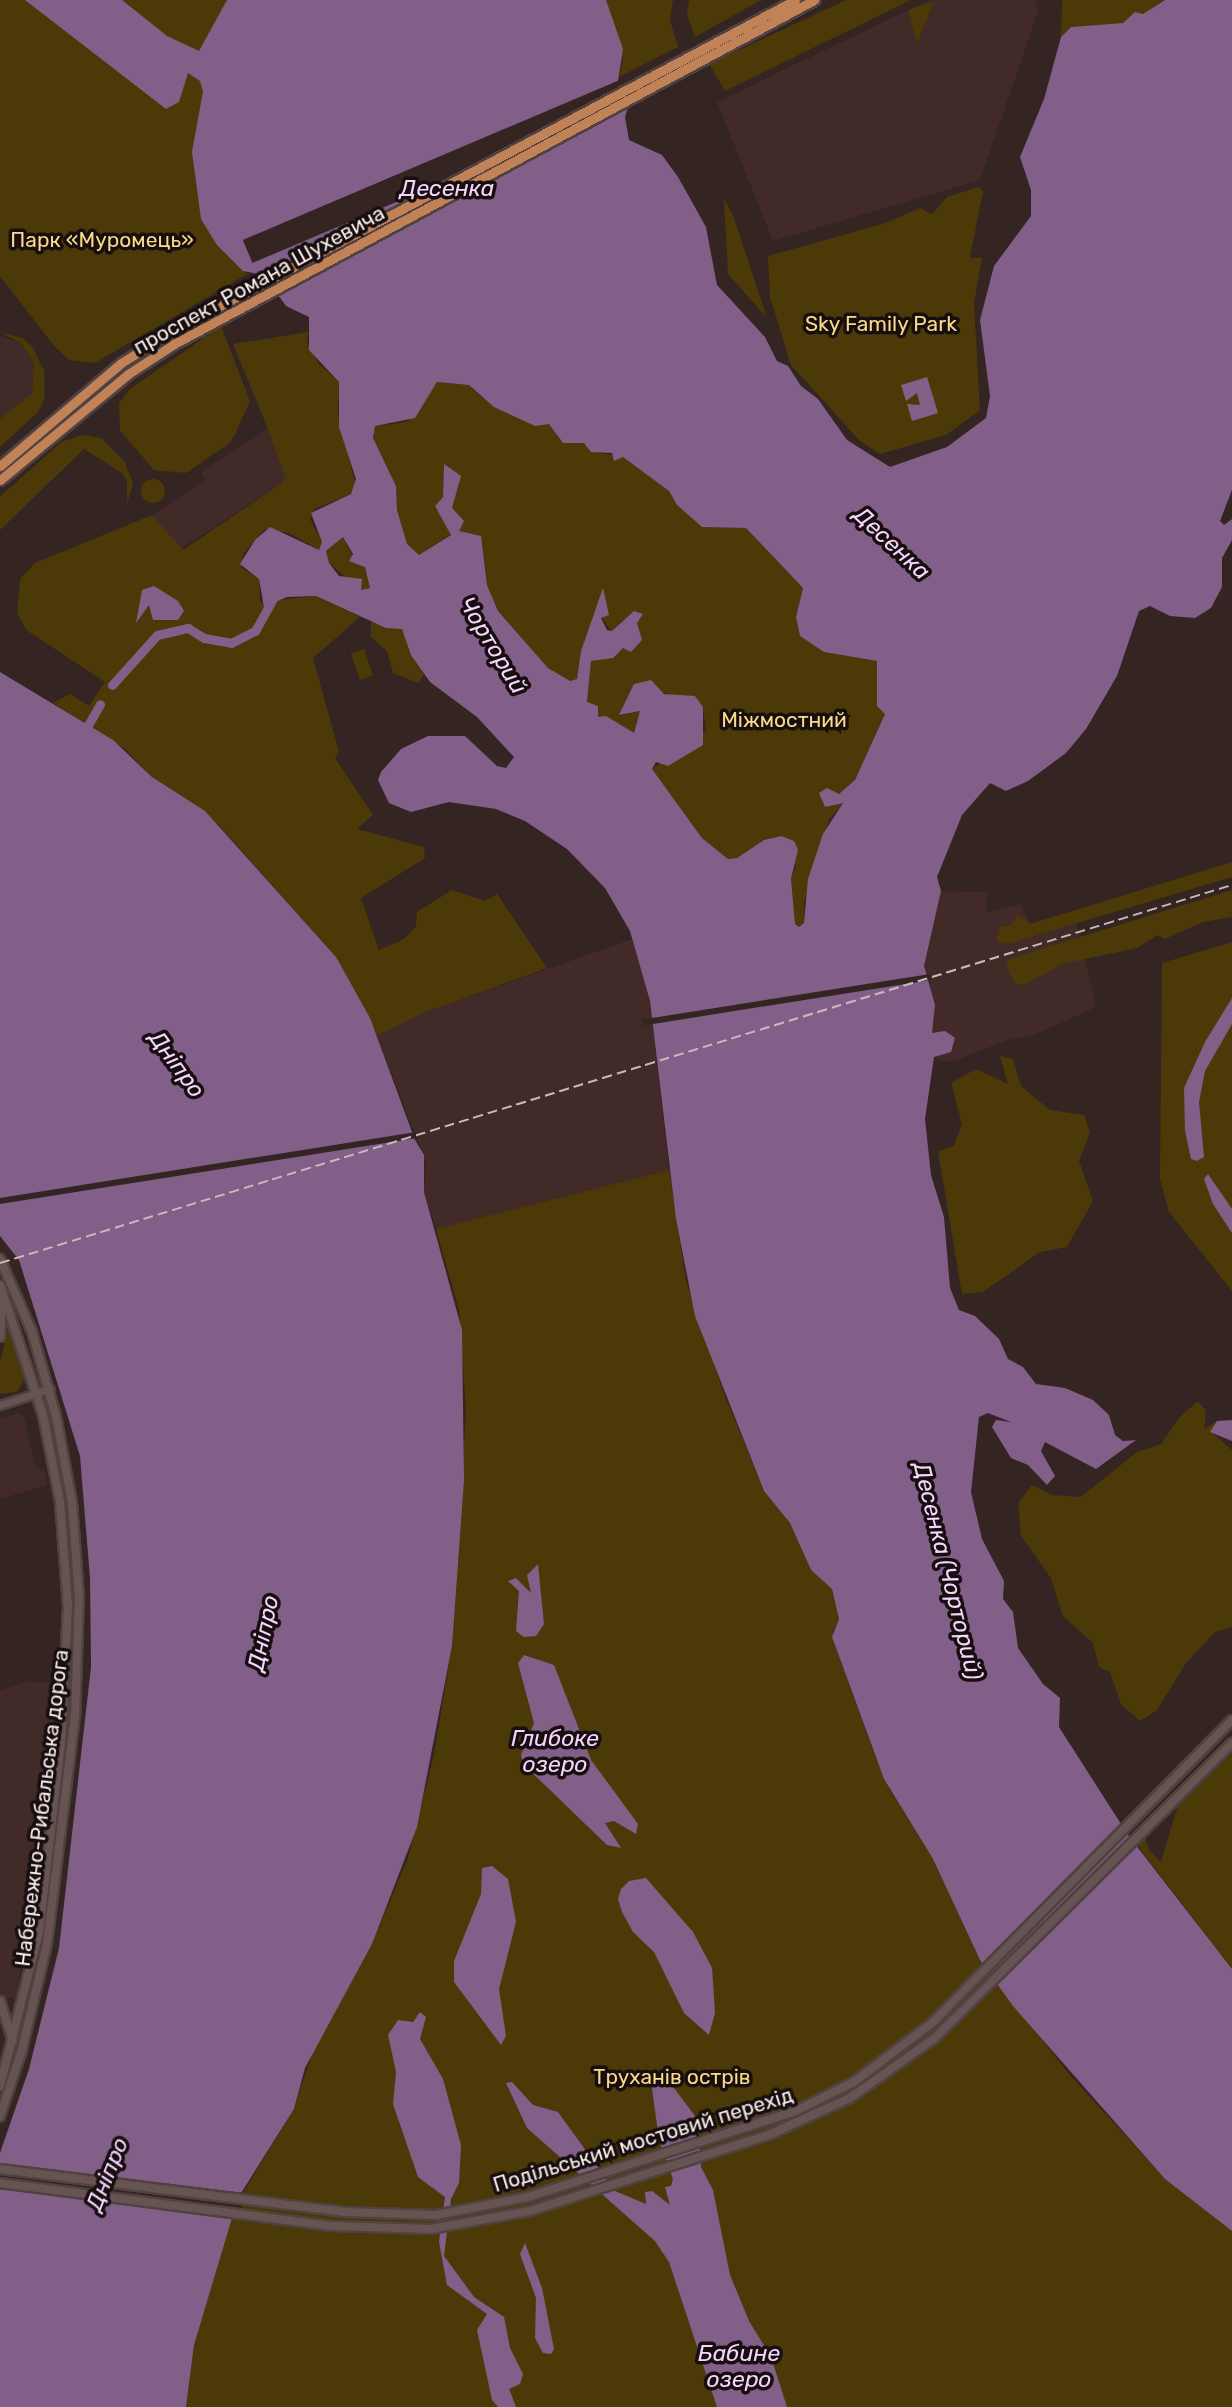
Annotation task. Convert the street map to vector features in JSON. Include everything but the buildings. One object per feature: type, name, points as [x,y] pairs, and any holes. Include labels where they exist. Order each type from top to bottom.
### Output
[{"type":"main road","name":"проспект Романа Шухевича","points":[[0,466],[121,363],[210,318],[716,45],[794,0]]},
{"type":"main road","name":"проспект Романа Шухевича","points":[[716,45],[814,0]]},
{"type":"main road","name":"проспект Романа Шухевича","points":[[0,480],[128,374],[210,318]]},
{"type":"main road","name":"Набережно-Рибальська дорога","points":[[0,1259],[19,1297],[49,1389],[76,1537],[79,1661],[47,1944],[22,2050],[0,2116]]},
{"type":"main road","name":"Набережно-Рибальська дорога","points":[[0,1285],[37,1393],[61,1516],[67,1643],[39,1932],[13,2044],[0,2086]]},
{"type":"main road","name":"Подільський мостовий перехід","points":[[0,2169],[343,2212],[436,2215],[528,2197],[796,2111],[854,2082],[932,2023],[1232,1720]]},
{"type":"main road","name":"Подільський мостовий перехід","points":[[0,2183],[333,2226],[431,2229],[530,2211],[771,2134],[850,2098],[935,2038],[1232,1743]]},
{"type":"main road","points":[[0,2001],[13,2044]]},
{"type":"street","points":[[0,1292],[0,1337]]},
{"type":"street","points":[[0,1405],[49,1389]]},
{"type":"shaded area","points":[[929,0],[1035,0],[1038,12],[980,180],[773,241],[717,102]]},
{"type":"shaded area","points":[[0,336],[20,342],[34,362],[32,393],[0,419]]},
{"type":"shaded area","points":[[268,429],[285,477],[282,483],[179,550],[152,515],[205,480],[201,472]]},
{"type":"shaded area","points":[[941,891],[987,892],[987,913],[1021,904],[1030,924],[1074,911],[1096,1007],[1032,1036],[1008,1040],[959,1059],[945,1062],[934,1057],[940,1053],[939,1032],[932,1034],[931,1028],[935,1019],[924,966]]},
{"type":"shaded area","points":[[632,939],[650,1001],[669,1170],[436,1229],[424,1191],[426,1162],[377,1036],[421,1014]]},
{"type":"shaded area","points":[[19,1413],[25,1419],[35,1466],[45,1472],[47,1485],[0,1499],[0,1419]]},
{"type":"shaded area","points":[[29,1681],[58,1684],[42,1827],[16,1999],[0,1997],[0,1690]]},
{"type":"green space","name":"Парк «Муромець»","points":[[0,0],[290,0],[201,110],[199,120],[247,274],[95,363],[69,360],[54,346],[0,276]]},
{"type":"green space","points":[[606,0],[673,0],[670,20],[678,47],[619,77],[623,59]]},
{"type":"green space","points":[[689,0],[761,0],[695,37],[687,15]]},
{"type":"green space","points":[[846,0],[911,0],[725,91],[709,64]]},
{"type":"green space","points":[[1062,0],[1165,0],[1143,14],[1135,13],[1123,23],[1071,27],[1061,37]]},
{"type":"green space","points":[[934,1],[917,43],[908,10]]},
{"type":"green space","name":"Sky Family Park","points":[[978,187],[983,191],[970,258],[982,258],[974,303],[980,410],[946,435],[880,454],[860,441],[791,365],[770,297],[768,256],[886,223],[920,208],[932,214],[947,197]]},
{"type":"green space","points":[[724,199],[733,215],[767,318],[728,274]]},
{"type":"green space","points":[[221,326],[250,401],[236,432],[230,443],[186,473],[154,470],[120,431],[119,403],[130,389]]},
{"type":"green space","points":[[308,332],[307,343],[319,364],[339,382],[338,413],[356,487],[351,494],[314,509],[310,519],[322,542],[319,550],[289,533],[265,529],[243,554],[242,568],[259,579],[260,602],[316,596],[360,617],[313,658],[339,752],[335,758],[373,815],[357,829],[424,847],[425,858],[361,898],[379,950],[404,939],[416,926],[417,912],[452,890],[485,901],[497,894],[547,968],[421,1014],[377,1036],[336,957],[218,824],[152,777],[125,749],[53,703],[70,694],[89,706],[105,682],[26,630],[17,613],[20,579],[35,563],[152,515],[183,550],[282,483],[285,477],[233,344]]},
{"type":"green space","points":[[1,333],[23,338],[33,348],[44,371],[45,397],[38,412],[0,447],[0,419],[32,393],[34,362],[20,342]]},
{"type":"green space","name":"Міжмостний","points":[[437,382],[469,385],[482,398],[549,424],[563,443],[584,443],[600,453],[623,457],[669,491],[677,505],[702,527],[746,528],[803,588],[796,617],[800,636],[824,652],[877,661],[885,714],[855,780],[839,794],[819,793],[825,807],[840,800],[843,803],[829,820],[804,903],[804,922],[799,927],[795,924],[791,879],[796,866],[786,841],[781,836],[764,840],[737,858],[728,859],[702,838],[652,769],[706,731],[703,707],[695,696],[679,697],[635,684],[619,716],[640,711],[634,733],[598,717],[587,703],[591,660],[643,614],[623,620],[612,632],[596,609],[581,651],[578,679],[570,682],[548,668],[498,611],[487,585],[484,556],[458,531],[451,508],[453,493],[459,485],[444,465],[443,497],[435,506],[451,534],[419,555],[407,545],[397,510],[396,486],[373,438],[375,426],[407,422]]},
{"type":"green space","points":[[82,435],[101,438],[124,461],[133,483],[127,504],[127,482],[122,473],[84,449],[0,530],[0,497],[61,442]]},
{"type":"green space","points":[[153,479],[164,486],[165,491],[158,502],[153,503],[142,496],[141,491],[148,480]]},
{"type":"green space","points":[[343,537],[355,561],[365,567],[370,588],[361,590],[329,563],[326,551]]},
{"type":"green space","points":[[371,622],[402,629],[424,675],[418,683],[393,673],[387,651],[371,637]]},
{"type":"green space","points":[[364,649],[373,675],[360,680],[351,654]]},
{"type":"green space","points":[[1232,862],[1232,877],[1007,944],[996,941],[1000,927],[1011,925],[1018,915],[1030,924]]},
{"type":"green space","points":[[1232,890],[1232,917],[1203,922],[1165,939],[1157,935],[1137,948],[1062,964],[1024,985],[1016,984],[1010,974],[1006,960]]},
{"type":"green space","points":[[1232,942],[1232,1291],[1169,1212],[1160,1179],[1162,963]]},
{"type":"green space","points":[[1000,1056],[1013,1059],[1021,1086],[1050,1110],[1084,1115],[1090,1133],[1079,1161],[1093,1201],[1067,1247],[1040,1252],[983,1292],[962,1294],[938,1151],[954,1146],[962,1124],[951,1083],[976,1069],[1008,1084]]},
{"type":"green space","name":"Труханів острів","points":[[669,1170],[686,1281],[724,1394],[764,1491],[790,1523],[811,1570],[832,1589],[839,1619],[833,1631],[834,1643],[876,1759],[890,1790],[933,1859],[980,1960],[1069,2074],[1165,2179],[1232,2231],[1232,2407],[186,2407],[194,2345],[234,2208],[294,2109],[312,2054],[372,1944],[408,1858],[434,1755],[452,1646],[466,1410],[459,1310],[436,1229]]},
{"type":"green space","points":[[9,1324],[25,1378],[17,1392],[0,1394],[0,1362]]},
{"type":"green space","points":[[1198,1401],[1206,1411],[1204,1429],[1217,1421],[1211,1432],[1232,1450],[1232,1627],[1215,1632],[1186,1663],[1157,1710],[1140,1721],[1121,1704],[1110,1672],[1099,1667],[1093,1643],[1063,1616],[1051,1578],[1021,1536],[1018,1503],[1032,1485],[1052,1495],[1081,1497],[1137,1452],[1161,1444],[1179,1418]]},
{"type":"green space","points":[[1232,1753],[1232,1969],[1138,1846],[1145,1837],[1149,1850],[1161,1862],[1178,1805]]},
{"type":"water","name":"Десенка","points":[[25,0],[122,0],[167,36],[199,51],[227,0],[606,0],[623,49],[618,81],[629,104],[625,117],[629,140],[662,155],[678,177],[706,227],[717,285],[765,337],[777,361],[788,366],[801,386],[818,399],[847,440],[890,467],[947,447],[986,418],[990,396],[980,320],[994,266],[1031,216],[1031,190],[1020,157],[1044,99],[1061,37],[1071,27],[1123,23],[1135,12],[1143,14],[1165,0],[1232,0],[1232,490],[1220,521],[1224,525],[1232,519],[1232,540],[1222,558],[1222,587],[1211,608],[1195,618],[1170,616],[1150,606],[1139,611],[1117,676],[1086,729],[1066,753],[1028,781],[1006,791],[990,783],[962,815],[937,877],[941,891],[924,966],[935,1005],[932,1033],[945,1031],[955,1038],[951,1052],[934,1057],[925,1119],[931,1175],[944,1217],[950,1288],[959,1310],[975,1316],[999,1339],[1008,1359],[1023,1367],[1036,1384],[1065,1388],[1093,1400],[1109,1415],[1115,1435],[1123,1441],[1136,1440],[1096,1469],[1045,1442],[1041,1451],[1055,1476],[1047,1485],[1028,1465],[1011,1458],[992,1427],[996,1420],[1011,1422],[988,1413],[979,1417],[971,1492],[982,1539],[1004,1581],[1003,1599],[1013,1612],[1018,1648],[1043,1684],[1060,1698],[1059,1727],[1128,1835],[1232,1969],[1232,2231],[1165,2179],[1013,2006],[980,1960],[933,1859],[884,1779],[832,1637],[839,1619],[832,1589],[811,1570],[790,1523],[764,1491],[695,1316],[676,1219],[650,1001],[630,931],[605,888],[567,849],[525,821],[496,809],[449,802],[411,812],[389,803],[378,780],[381,772],[401,749],[428,736],[465,736],[497,766],[506,768],[514,757],[477,717],[430,682],[411,655],[402,629],[386,628],[316,596],[287,597],[264,607],[259,579],[240,564],[255,540],[270,527],[319,550],[322,542],[311,513],[351,494],[356,479],[339,427],[339,382],[309,350],[309,317],[286,306],[264,275],[243,271],[217,245],[201,219],[192,152],[203,91],[200,81],[188,73],[179,102],[166,109]],"holes":[[[437,382],[469,385],[494,407],[535,426],[549,424],[563,443],[584,443],[591,452],[612,453],[614,461],[623,457],[669,491],[677,505],[702,527],[746,528],[803,588],[796,617],[800,636],[824,652],[877,661],[877,706],[885,714],[855,780],[839,794],[827,788],[819,793],[825,807],[843,803],[823,834],[808,879],[804,923],[799,927],[795,924],[791,879],[798,850],[794,841],[781,836],[764,840],[737,858],[728,859],[702,838],[652,769],[656,762],[668,766],[703,745],[703,707],[695,696],[664,694],[651,680],[634,684],[619,715],[640,711],[634,733],[606,716],[598,717],[598,706],[587,702],[591,661],[613,658],[623,648],[631,652],[642,640],[637,623],[643,614],[634,611],[612,631],[607,630],[601,618],[609,615],[603,588],[581,651],[577,679],[570,681],[548,668],[498,611],[487,585],[481,536],[459,531],[464,521],[452,508],[461,476],[444,464],[443,497],[435,506],[451,535],[419,555],[407,544],[397,510],[396,486],[373,438],[375,426],[415,418]],[[343,537],[353,554],[349,561],[365,567],[370,588],[361,590],[362,579],[339,576],[329,563],[326,551]]]},
{"type":"water","points":[[927,377],[938,413],[912,421],[907,404],[920,405],[917,393],[906,401],[901,385]]},
{"type":"water","points":[[154,586],[178,601],[184,611],[178,620],[153,620],[149,605],[136,623],[142,590]]},
{"type":"water","name":"Дніпро","points":[[0,672],[113,740],[152,777],[205,811],[336,957],[370,1018],[415,1140],[424,1155],[424,1192],[462,1330],[464,1480],[452,1646],[417,1827],[372,1944],[305,2068],[294,2109],[238,2198],[194,2345],[186,2407],[0,2407],[0,2153],[29,2069],[59,1948],[91,1667],[90,1578],[80,1456],[19,1260],[0,1236]]},
{"type":"water","points":[[1232,998],[1232,1024],[1205,1071],[1199,1102],[1204,1157],[1197,1161],[1191,1159],[1185,1131],[1184,1088],[1205,1042]]},
{"type":"water","points":[[1208,1174],[1232,1209],[1232,1233],[1213,1204],[1204,1179]]},
{"type":"water","points":[[1232,1420],[1232,1441],[1210,1432],[1217,1421]]},
{"type":"water","points":[[538,1564],[544,1624],[536,1636],[524,1637],[516,1631],[519,1591],[508,1581],[516,1578],[531,1593],[527,1575]]},
{"type":"water","name":"Глибоке озеро","points":[[524,1655],[554,1665],[591,1760],[638,1824],[636,1834],[614,1821],[605,1823],[621,1848],[607,1845],[523,1764],[521,1755],[534,1723],[518,1663]]},
{"type":"water","points":[[492,1866],[508,1879],[516,1922],[499,1989],[506,2036],[501,2045],[454,1982],[454,1961],[481,1894],[482,1868]]},
{"type":"water","points":[[646,1878],[693,1932],[712,1968],[715,2013],[709,2035],[684,2013],[654,1952],[633,1932],[622,1912],[618,1899],[621,1889],[629,1881]]},
{"type":"water","points":[[420,2012],[426,2017],[420,2039],[443,2079],[461,2145],[459,2183],[451,2199],[444,2256],[474,2297],[504,2317],[510,2348],[523,2374],[520,2384],[509,2389],[516,2407],[498,2407],[492,2400],[477,2330],[487,2314],[447,2285],[439,2242],[445,2197],[418,2177],[393,2104],[396,2072],[388,2035],[398,2020],[413,2022]]},
{"type":"water","name":"Бабине озеро","points":[[662,2072],[698,2120],[701,2167],[713,2190],[730,2275],[749,2321],[771,2357],[787,2407],[717,2407],[669,2262],[655,2241],[527,2128],[506,2083],[512,2082],[533,2105],[558,2112],[615,2191],[646,2204],[645,2192],[652,2191],[670,2205],[665,2187],[671,2186],[673,2179],[659,2140],[652,2088]]},
{"type":"water","points":[[525,2243],[542,2288],[554,2349],[551,2354],[543,2353],[535,2338],[536,2298],[520,2254]]},
{"type":"pier","points":[[622,79],[632,102],[253,263],[243,240]]},
{"type":"pier","points":[[930,974],[931,980],[644,1025],[643,1020]]},
{"type":"pier","points":[[416,1132],[417,1138],[0,1204],[0,1198]]},
{"type":"pier","points":[[0,2163],[244,2193],[241,2219],[0,2189]]},
{"type":"waterway","name":"Чорторий","points":[[112,685],[157,635],[188,628],[204,638],[231,643],[255,631],[272,600]]},
{"type":"waterway","name":"Чорторий","points":[[84,732],[100,704]]},
{"type":"railway","points":[[0,1263],[1232,885]]},
{"type":"water label","name":"Десенка (Чорторий)","points":[[948,1571]]}]
